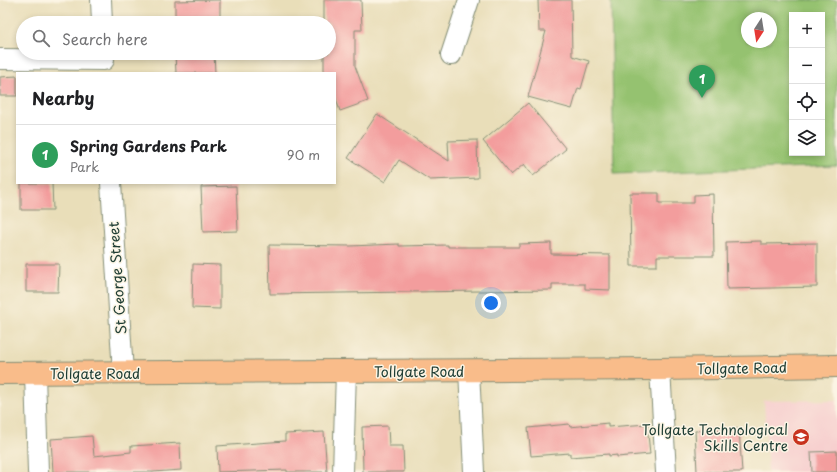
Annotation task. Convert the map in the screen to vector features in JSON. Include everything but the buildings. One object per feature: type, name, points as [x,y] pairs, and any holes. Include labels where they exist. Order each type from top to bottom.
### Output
[{"type":"main road","name":"Tollgate Road","points":[[0,373],[660,369],[837,366]]},
{"type":"street","points":[[101,0],[102,16]]},
{"type":"street","points":[[451,55],[469,0]]},
{"type":"street","points":[[0,59],[16,59]]},
{"type":"street","points":[[35,60],[104,62]]},
{"type":"street","name":"St George Street","points":[[111,184],[123,372]]},
{"type":"street","points":[[660,369],[666,472]]},
{"type":"street","points":[[469,370],[474,472]]},
{"type":"street","points":[[343,472],[346,371]]},
{"type":"street","points":[[35,373],[38,472]]},
{"type":"shaded area","name":"Tollgate Technological Skills Centre","points":[[837,400],[837,472],[768,472],[764,401]]},
{"type":"green space","points":[[611,0],[837,0],[837,166],[614,174]]},
{"type":"place","name":"Spring Gardens Park","points":[[702,98]]},
{"type":"place","name":"Tollgate Technological Skills Centre","points":[[801,437]]}]
